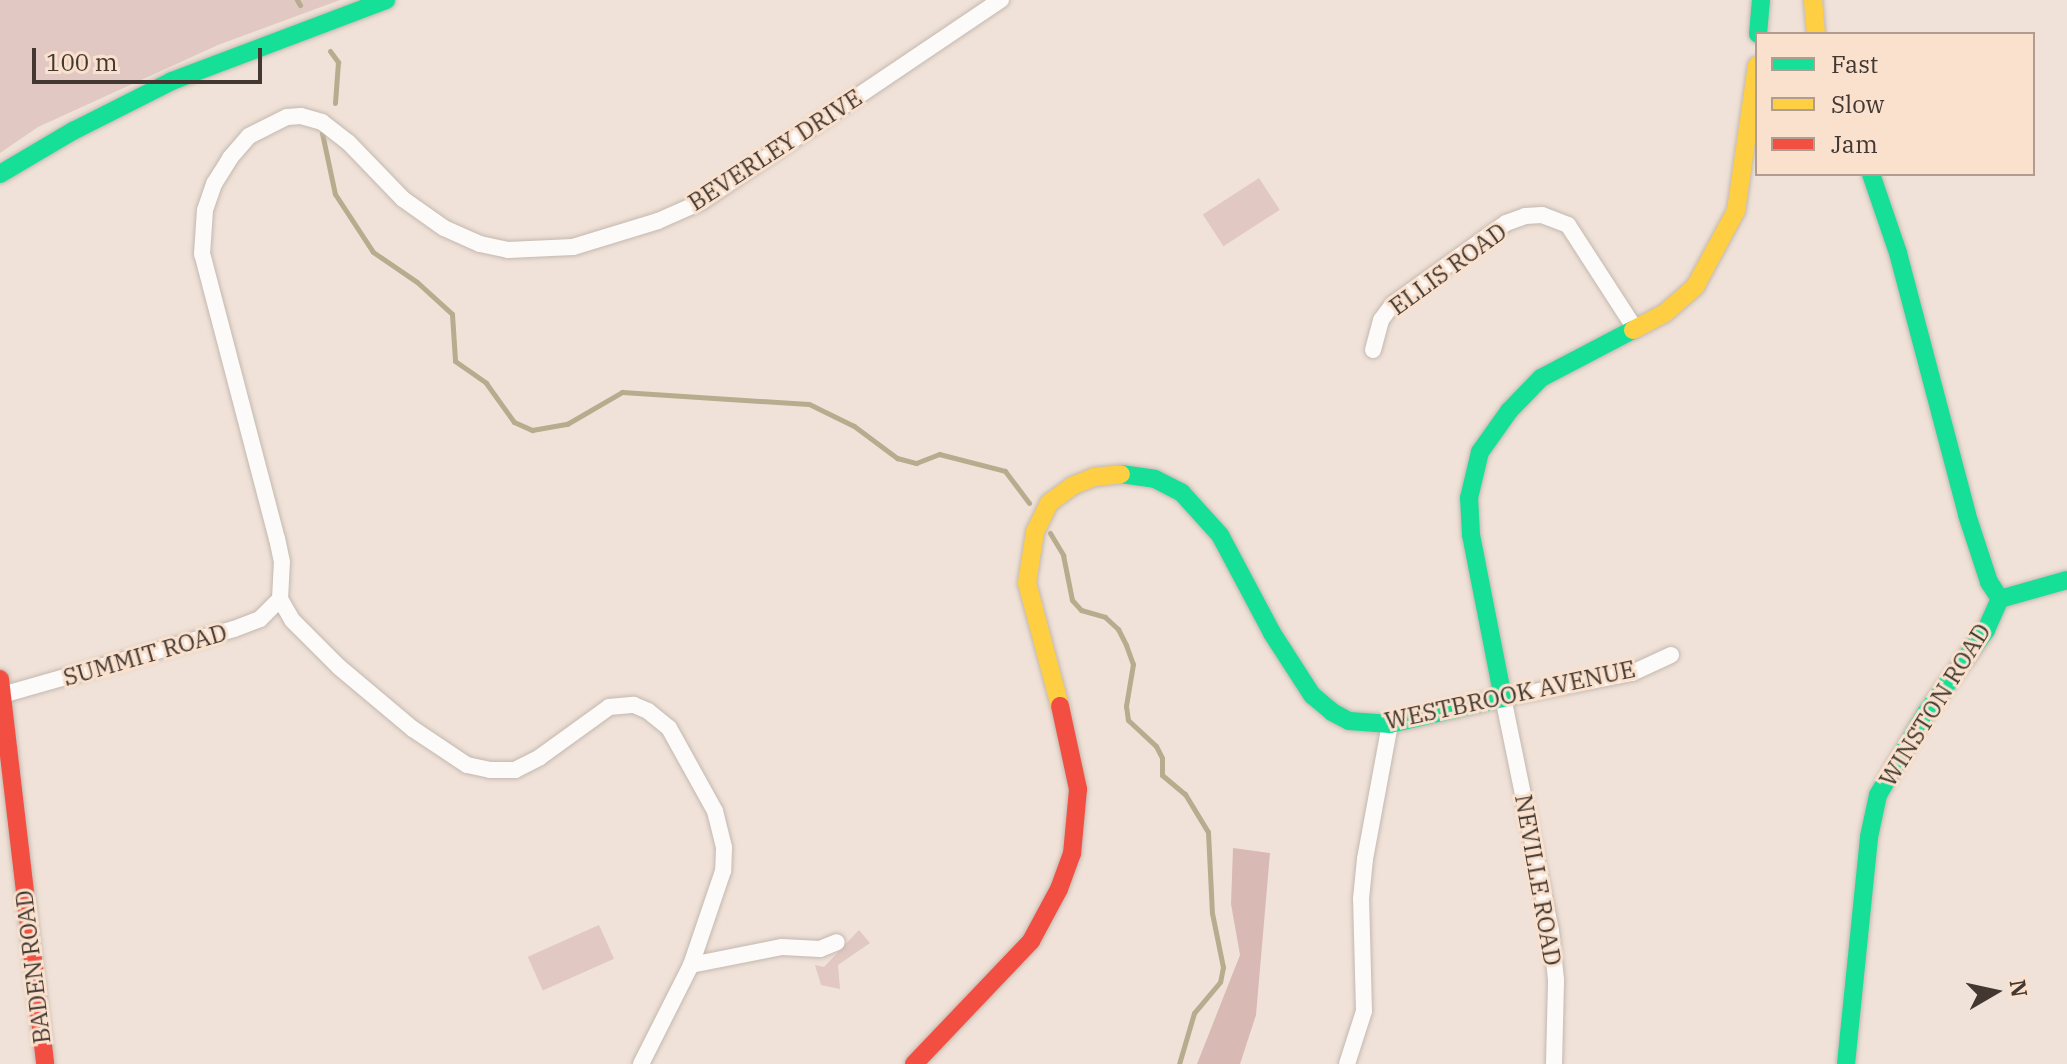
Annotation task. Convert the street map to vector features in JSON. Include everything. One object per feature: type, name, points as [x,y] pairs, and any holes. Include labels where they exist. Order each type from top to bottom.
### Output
[{"type":"street","points":[[0,174],[73,131],[172,81],[386,0]]},
{"type":"street","name":"BEVERLEY DRIVE","points":[[280,599],[283,573],[277,539],[202,254],[205,210],[214,184],[249,136],[287,117],[301,116],[322,122],[348,142],[403,199],[444,228],[480,244],[508,250],[573,247],[658,221],[701,202],[1001,0]]},
{"type":"street","points":[[1758,32],[1761,0]]},
{"type":"street","points":[[1813,0],[1816,32]]},
{"type":"street","points":[[1503,698],[1471,535],[1469,498],[1480,452],[1525,391],[1541,378],[1665,313],[1695,287],[1736,211],[1755,80]]},
{"type":"street","name":"WINSTON ROAD","points":[[1846,1064],[1869,837],[1878,795],[1926,713],[1986,630],[2000,599],[1989,582],[1967,515],[1898,253],[1872,176]]},
{"type":"street","name":"ELLIS ROAD","points":[[1373,350],[1381,320],[1393,304],[1506,223],[1525,216],[1542,215],[1568,225],[1634,327]]},
{"type":"street","name":"WESTBROOK AVENUE","points":[[914,1064],[1031,941],[1059,889],[1072,854],[1078,789],[1055,682],[1027,583],[1035,532],[1049,503],[1072,486],[1094,477],[1126,474],[1155,479],[1182,493],[1220,535],[1272,633],[1312,695],[1332,712],[1349,721],[1390,724],[1632,673],[1671,655]]},
{"type":"street","points":[[2000,599],[2067,580]]},
{"type":"street","points":[[280,599],[292,620],[339,667],[413,729],[467,765],[515,770],[540,757],[609,707],[634,705],[660,719],[702,784],[715,811],[724,848],[718,896],[691,965],[641,1064]]},
{"type":"street","name":"SUMMIT ROAD","points":[[1,687],[234,629],[260,619],[280,599]]},
{"type":"street","name":"BADEN ROAD","points":[[1,687],[45,1064]]},
{"type":"street","name":"NEVILLE ROAD","points":[[1503,698],[1551,931],[1556,980],[1554,1064]]},
{"type":"street","points":[[1347,1064],[1364,1011],[1361,899],[1365,859],[1390,724]]},
{"type":"street","points":[[691,965],[782,947],[820,949],[837,942]]},
{"type":"shaded area","points":[[0,0],[340,0],[218,45],[38,127],[0,153]]},
{"type":"shaded area","points":[[1259,178],[1280,210],[1224,246],[1203,214]]},
{"type":"shaded area","points":[[1233,848],[1270,853],[1256,1015],[1240,1064],[1197,1064],[1240,955],[1231,904]]},
{"type":"shaded area","points":[[599,925],[614,959],[543,991],[528,957]]},
{"type":"shaded area","points":[[859,930],[870,943],[838,965],[840,989],[821,985],[815,965],[824,967]]},
{"type":"waterway","points":[[297,0],[300,5]]},
{"type":"waterway","points":[[330,51],[338,62],[335,103]]},
{"type":"waterway","points":[[322,133],[335,194],[373,252],[417,282],[452,314],[455,361],[486,383],[514,422],[532,430],[567,424],[622,392],[809,404],[854,426],[897,458],[916,463],[939,454],[1005,471],[1029,503]]},
{"type":"waterway","points":[[1050,533],[1063,555],[1072,600],[1081,610],[1105,617],[1118,629],[1126,645],[1133,664],[1126,706],[1128,720],[1156,746],[1162,758],[1162,775],[1185,794],[1208,832],[1212,913],[1223,967],[1220,982],[1194,1013],[1179,1064]]},
{"type":"traffic: fast","points":[[0,174],[73,131],[172,81],[386,0]]},
{"type":"traffic: fast","points":[[1758,32],[1761,0]]},
{"type":"traffic: fast","points":[[1872,176],[1898,253],[1967,515],[1989,582],[2000,599]]},
{"type":"traffic: fast","points":[[1121,474],[1155,479],[1182,493],[1220,535],[1272,633],[1312,695],[1332,712],[1349,721],[1390,724],[1503,698],[1471,535],[1469,498],[1480,452],[1509,411],[1541,378],[1633,330]]},
{"type":"traffic: fast","points":[[2000,599],[2067,580]]},
{"type":"traffic: fast","points":[[1846,1064],[1869,837],[1878,795],[1926,713],[1986,630],[2000,599]]},
{"type":"traffic: slow","points":[[1813,0],[1816,32]]},
{"type":"traffic: slow","points":[[1633,330],[1665,313],[1695,287],[1736,211],[1755,80]]},
{"type":"traffic: slow","points":[[1060,706],[1027,583],[1035,532],[1049,503],[1072,486],[1094,477],[1121,474]]},
{"type":"traffic: jam","points":[[0,679],[45,1064]]},
{"type":"traffic: jam","points":[[914,1064],[1031,941],[1059,889],[1072,854],[1078,789],[1060,706]]}]
